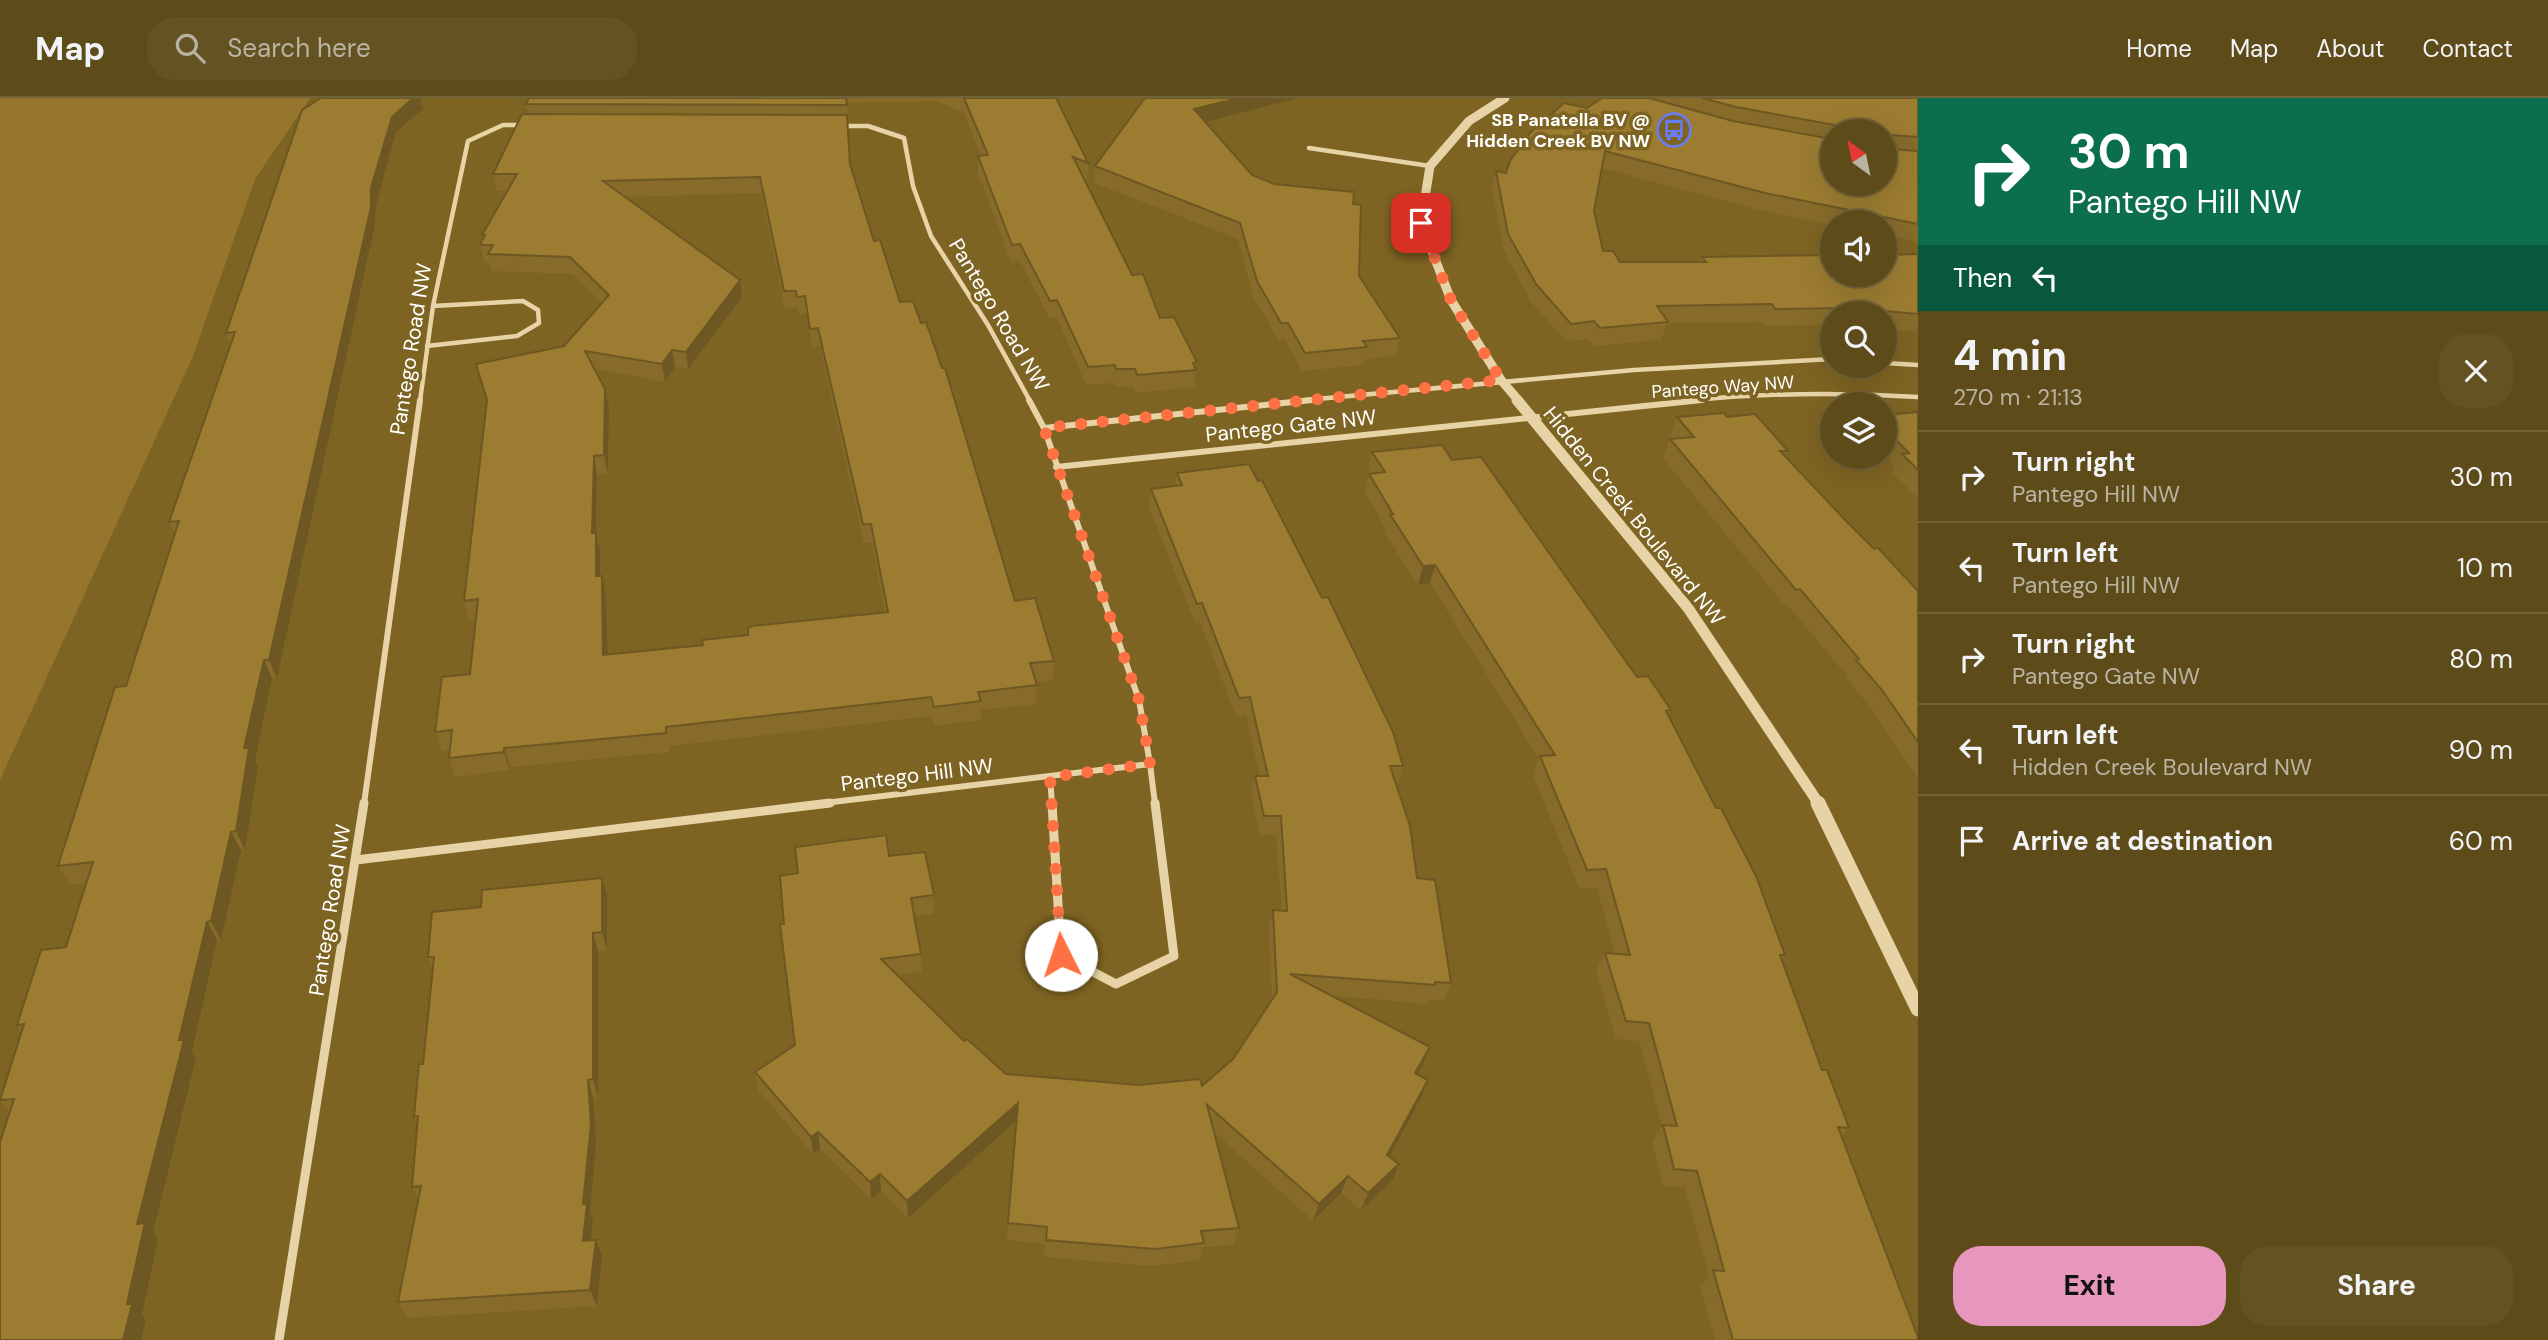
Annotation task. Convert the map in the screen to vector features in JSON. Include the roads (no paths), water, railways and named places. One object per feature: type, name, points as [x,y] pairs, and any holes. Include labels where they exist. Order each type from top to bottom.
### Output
[{"type":"street","points":[[1309,148],[1430,166],[1469,121],[1505,98]]},
{"type":"street","name":"Pantego Road NW","points":[[279,1340],[356,860],[433,306],[468,141],[503,125],[530,125]]},
{"type":"street","name":"Pantego Road NW","points":[[828,126],[868,126],[904,138],[913,186],[931,236],[988,325],[1044,428],[1056,467]]},
{"type":"street","name":"Hidden Creek Boulevard NW","points":[[1430,166],[1421,223],[1451,300],[1501,380],[1688,608],[1813,792],[1918,1009]]},
{"type":"street","points":[[427,346],[517,335],[539,323],[538,310],[523,301],[433,306]]},
{"type":"street","name":"Pantego Way NW","points":[[1501,380],[1695,364],[1820,359]]},
{"type":"street","points":[[1897,364],[1918,365]]},
{"type":"street","name":"Pantego Gate NW","points":[[1044,428],[1501,380]]},
{"type":"street","name":"Pantego Way NW","points":[[1530,417],[1728,397],[1871,394],[1918,397]]},
{"type":"street","name":"Pantego Gate NW","points":[[1056,467],[1530,417]]},
{"type":"street","points":[[1050,777],[1061,955],[1116,984],[1174,956],[1150,764],[1139,700],[1056,467]]},
{"type":"street","name":"Pantego Hill NW","points":[[356,860],[1150,764]]},
{"type":"place","name":"SB Panatella BV @ Hidden Creek BV NW","points":[[1674,130]]}]
